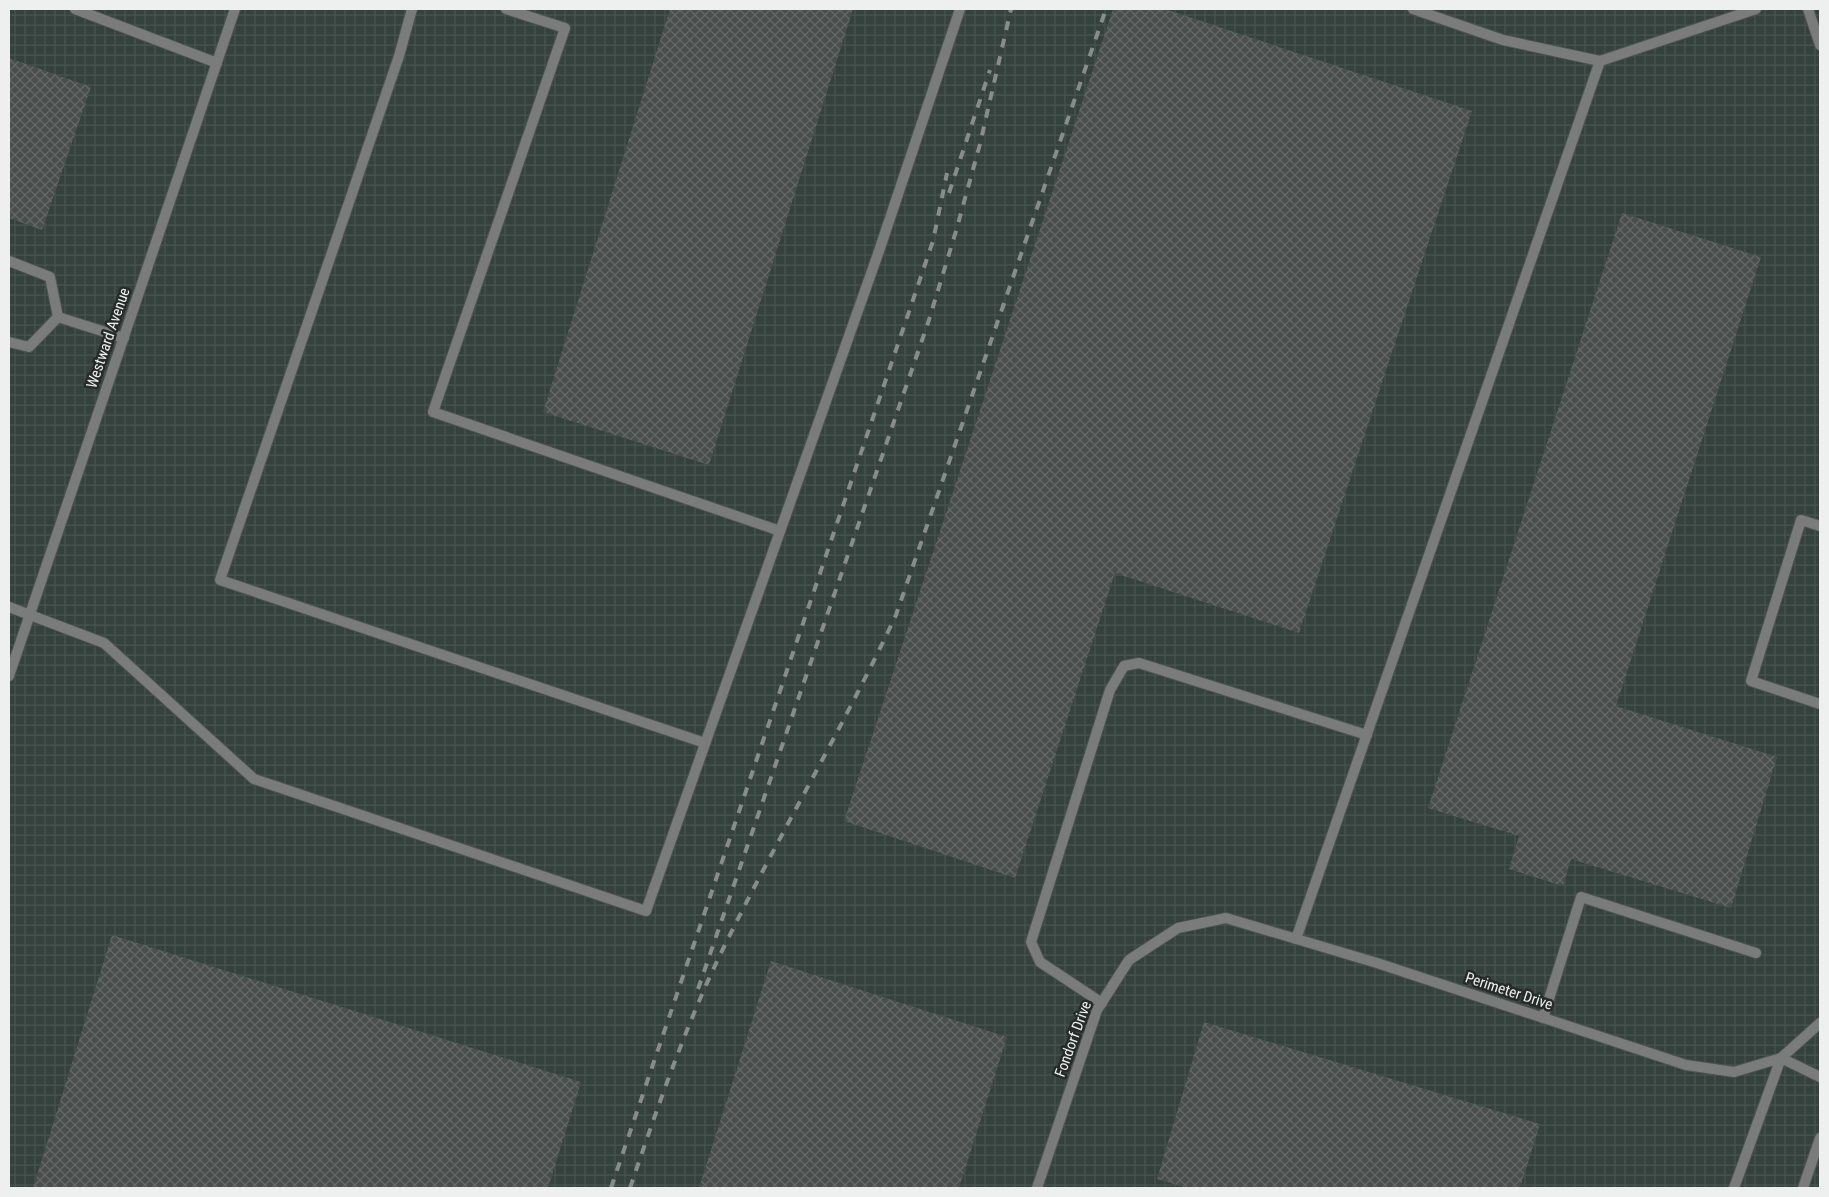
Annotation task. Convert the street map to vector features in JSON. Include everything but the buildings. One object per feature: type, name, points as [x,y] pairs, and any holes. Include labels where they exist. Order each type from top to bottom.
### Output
[{"type":"street","points":[[75,9],[217,63]]},
{"type":"street","name":"Westward Avenue","points":[[9,676],[235,9]]},
{"type":"street","points":[[412,9],[399,56],[220,580],[705,743]]},
{"type":"street","points":[[506,9],[565,28],[433,412],[780,531]]},
{"type":"street","points":[[9,607],[104,643],[254,779],[646,911],[878,251],[960,9]]},
{"type":"street","points":[[1413,9],[1503,40],[1600,61],[1756,9]]},
{"type":"street","points":[[1808,9],[1820,45]]},
{"type":"street","points":[[1296,939],[1600,61]]},
{"type":"street","points":[[9,261],[50,277],[58,317]]},
{"type":"street","points":[[58,317],[124,338]]},
{"type":"street","points":[[9,342],[29,347],[58,317]]},
{"type":"street","points":[[1820,526],[1801,520],[1750,681],[1820,704]]},
{"type":"street","points":[[1102,1003],[1040,962],[1031,942],[1110,690],[1124,666],[1139,663],[1367,735]]},
{"type":"street","points":[[1542,1018],[1580,897],[1756,953]]},
{"type":"street","name":"Perimeter Drive","points":[[1178,928],[1226,918],[1377,963],[1686,1065],[1734,1072],[1780,1058],[1820,1023]]},
{"type":"street","name":"Fondorf Drive","points":[[1037,1188],[1097,1010],[1129,960],[1178,928]]},
{"type":"street","points":[[1734,1188],[1780,1058],[1820,1077]]},
{"type":"street","points":[[1803,1188],[1820,1138]]},
{"type":"shaded area","points":[[9,9],[1820,9],[1820,1188],[9,1188]]},
{"type":"railway","points":[[698,989],[928,323],[980,144],[1011,9]]},
{"type":"railway","points":[[630,1188],[661,1099],[707,983],[741,912],[854,700],[896,615],[1106,9]]},
{"type":"railway","points":[[949,193],[990,70]]},
{"type":"railway","points":[[611,1188],[933,241],[947,173]]}]
